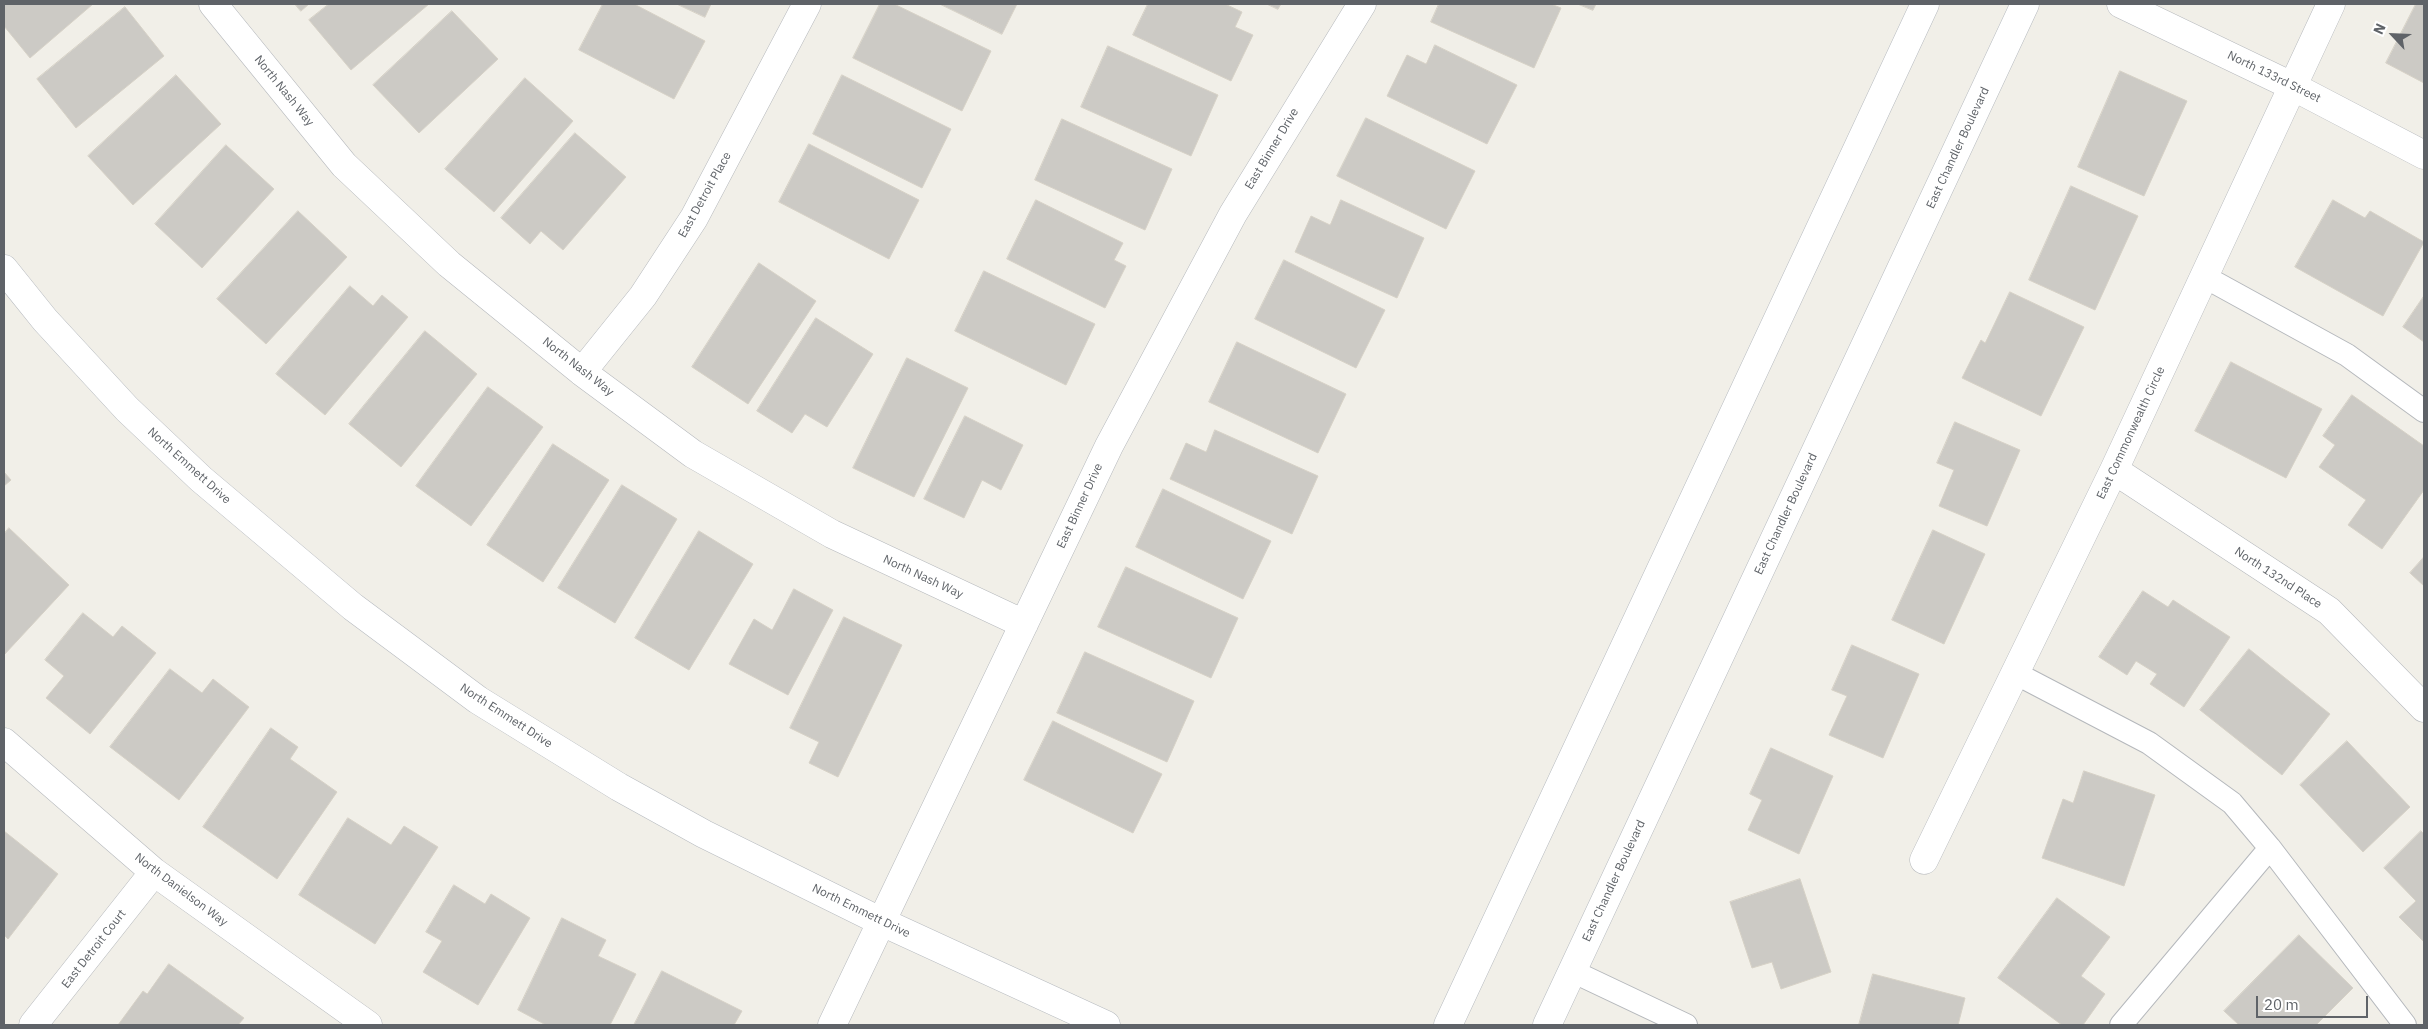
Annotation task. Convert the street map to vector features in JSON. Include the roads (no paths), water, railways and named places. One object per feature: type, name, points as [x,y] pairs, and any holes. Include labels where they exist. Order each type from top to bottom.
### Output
[{"type":"street","name":"North Nash Way","points":[[213,4],[344,164],[449,264],[582,372],[693,454],[832,534],[1024,624]]},
{"type":"street","name":"East Detroit Place","points":[[582,372],[643,296],[694,218],[807,4]]},
{"type":"street","name":"East Binner Drive","points":[[832,1025],[1108,446],[1233,214],[1362,4]]},
{"type":"street","points":[[1448,1025],[1925,4]]},
{"type":"street","name":"East Chandler Boulevard","points":[[1548,1025],[2025,4]]},
{"type":"street","name":"North 133rd Street","points":[[2121,4],[2292,86],[2424,155]]},
{"type":"street","name":"East Commonwealth Circle","points":[[1924,860],[2114,470],[2331,4]]},
{"type":"street","name":"North Emmett Drive","points":[[4,269],[45,320],[134,415],[216,491],[353,607],[478,700],[619,787],[704,834],[882,922],[1106,1025]]},
{"type":"street","name":"North 132nd Place","points":[[2114,470],[2328,611],[2424,708]]},
{"type":"street","name":"North Danielson Way","points":[[4,742],[154,872],[368,1025]]},
{"type":"street","name":"East Detroit Court","points":[[33,1025],[154,872]]},
{"type":"lane","points":[[2205,277],[2347,355],[2424,411]]},
{"type":"lane","points":[[2015,673],[2149,743],[2232,803],[2270,848],[2405,1025]]},
{"type":"lane","points":[[2121,1025],[2270,848]]},
{"type":"lane","points":[[1572,972],[1686,1025]]}]
